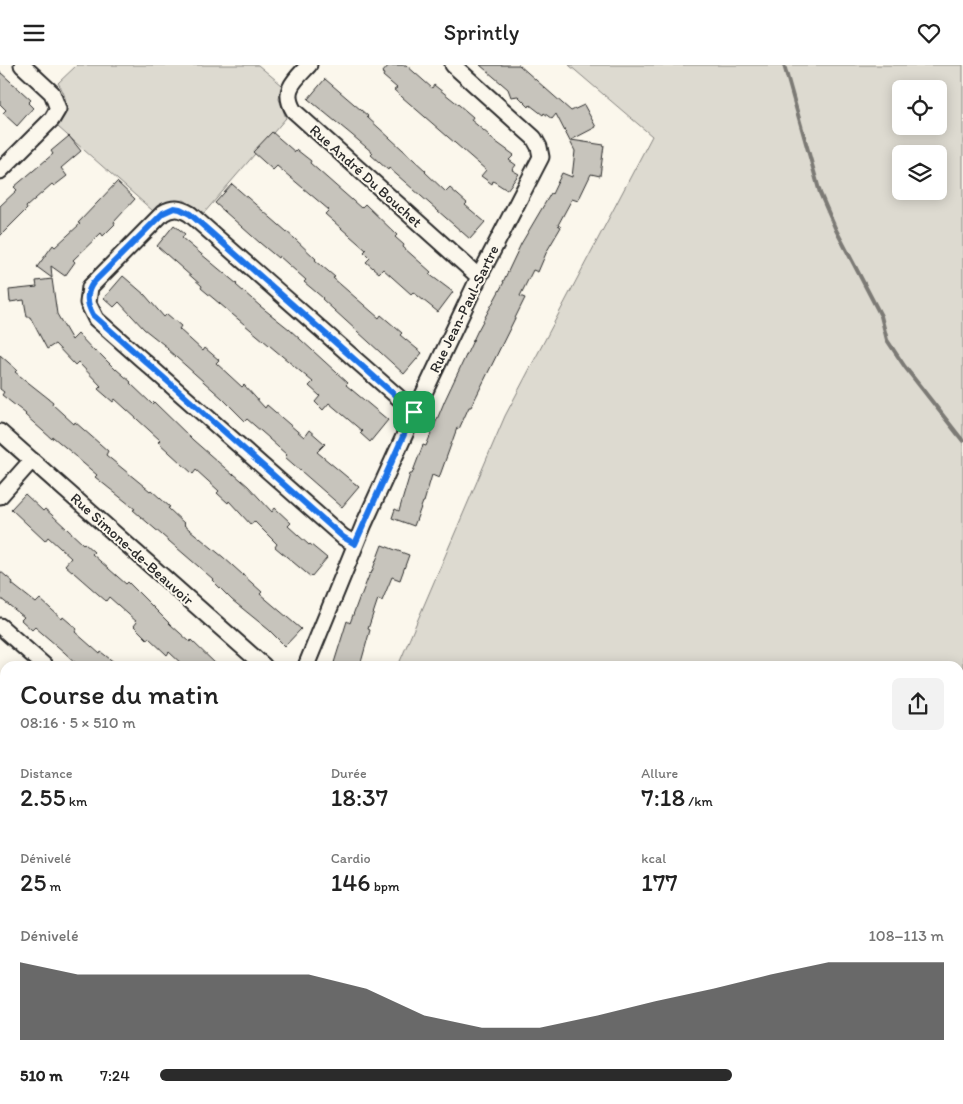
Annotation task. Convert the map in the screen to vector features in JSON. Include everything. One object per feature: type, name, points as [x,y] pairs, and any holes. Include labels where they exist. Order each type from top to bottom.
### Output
[{"type":"street","points":[[0,171],[52,119],[58,109],[52,93],[22,65]]},
{"type":"street","name":"Rue André Du Bouchet","points":[[309,65],[289,88],[288,99],[294,111],[479,277]]},
{"type":"street","name":"Rue Jean-Paul-Sartre","points":[[308,661],[355,544],[414,412],[479,277],[541,157],[537,142],[526,130],[453,65]]},
{"type":"street","points":[[355,544],[343,537],[96,319],[88,303],[88,291],[95,280],[163,213],[174,208],[180,209],[190,214],[414,412]]},
{"type":"street","name":"Rue Simone-de-Beauvoir","points":[[0,432],[258,661]]},
{"type":"street","points":[[0,496],[32,460]]},
{"type":"street","points":[[0,626],[39,661]]},
{"type":"shaded area","points":[[77,65],[258,65],[282,85],[279,99],[286,118],[204,213],[184,200],[160,206],[153,211],[58,127],[63,115],[65,100],[58,83]]},
{"type":"shaded area","points":[[569,65],[963,65],[963,661],[400,661],[505,416],[652,136]]},
{"type":"building","points":[[389,65],[406,65],[432,88],[434,85],[473,117],[471,120],[488,136],[514,155],[509,160],[516,165],[512,170],[519,174],[507,190],[493,181],[492,184],[481,176],[486,170],[394,90],[397,88],[382,73]]},
{"type":"building","points":[[480,65],[519,65],[571,111],[584,105],[596,127],[571,140],[604,145],[600,176],[591,174],[578,201],[572,199],[558,225],[561,227],[547,251],[538,272],[533,270],[520,296],[525,298],[471,407],[469,407],[459,429],[457,428],[439,478],[432,475],[414,526],[392,518],[395,509],[399,511],[410,474],[412,474],[423,445],[426,446],[445,400],[521,244],[552,194],[562,173],[572,177],[575,151],[556,114],[552,119],[530,105],[529,107],[518,96],[511,97],[508,89]]},
{"type":"building","points":[[0,72],[31,100],[28,103],[33,108],[17,126],[3,113],[6,110],[0,104]]},
{"type":"building","points":[[325,79],[368,116],[446,192],[450,188],[467,203],[465,205],[485,222],[470,239],[389,168],[388,170],[371,155],[373,153],[308,99]]},
{"type":"building","points":[[272,132],[295,152],[297,150],[311,161],[310,163],[361,208],[365,204],[397,235],[395,237],[404,245],[403,247],[431,272],[429,274],[453,292],[438,312],[413,292],[411,294],[383,269],[379,273],[366,262],[370,258],[364,252],[366,250],[325,214],[329,210],[277,166],[273,170],[253,152]]},
{"type":"building","points":[[69,136],[81,151],[61,168],[67,176],[54,186],[52,184],[26,207],[27,209],[0,236],[0,206],[17,190],[14,187],[53,154],[51,151]]},
{"type":"building","points":[[117,182],[135,199],[114,222],[115,224],[103,236],[101,233],[73,260],[75,262],[65,276],[51,266],[52,278],[37,267],[53,245],[55,247],[80,224],[78,223]]},
{"type":"building","points":[[232,184],[294,238],[335,277],[333,278],[379,318],[381,315],[402,333],[400,335],[422,353],[404,374],[304,282],[306,280],[215,203]]},
{"type":"building","points":[[174,225],[185,234],[182,238],[289,329],[348,383],[346,385],[388,420],[370,442],[360,433],[362,431],[329,403],[323,410],[315,402],[320,396],[309,386],[313,382],[201,288],[202,286],[157,246]]},
{"type":"building","points":[[123,276],[145,295],[164,317],[167,314],[181,326],[179,329],[203,351],[205,348],[219,360],[216,363],[242,387],[244,385],[265,408],[267,405],[304,437],[309,430],[325,444],[317,452],[359,487],[342,507],[285,457],[287,455],[269,438],[247,419],[245,421],[168,348],[144,329],[119,302],[114,307],[104,298]]},
{"type":"building","points":[[52,279],[57,314],[72,340],[78,334],[95,352],[96,350],[131,382],[152,404],[154,402],[193,440],[248,486],[272,512],[275,508],[291,523],[288,526],[327,558],[311,577],[275,547],[277,544],[254,521],[251,525],[196,470],[193,474],[158,442],[160,440],[115,399],[113,402],[98,389],[101,386],[78,362],[75,365],[55,344],[47,349],[30,317],[27,317],[24,300],[10,302],[9,290],[37,287],[36,281]]},
{"type":"building","points":[[0,355],[17,370],[15,372],[53,402],[52,404],[74,424],[75,422],[108,451],[106,455],[151,490],[170,507],[168,508],[184,525],[223,557],[262,592],[260,594],[301,629],[285,646],[269,630],[232,600],[213,579],[133,510],[135,509],[95,477],[97,475],[77,457],[53,437],[52,439],[26,414],[2,395],[4,392],[0,389]]},
{"type":"building","points":[[25,494],[43,511],[45,509],[94,552],[92,554],[126,584],[128,582],[170,624],[190,642],[191,640],[213,661],[179,661],[169,652],[167,655],[134,626],[137,622],[109,597],[106,601],[65,565],[71,558],[48,537],[45,541],[11,509]]},
{"type":"building","points":[[382,545],[409,555],[400,580],[392,577],[382,601],[378,599],[368,629],[370,630],[361,661],[335,661],[347,621],[350,623]]},
{"type":"building","points":[[0,571],[13,582],[12,584],[36,603],[40,599],[62,619],[63,617],[77,629],[75,632],[100,654],[101,652],[113,661],[74,661],[35,627],[32,630],[21,620],[24,617],[0,598]]},
{"type":"waterway","points":[[784,65],[820,193],[836,230],[881,316],[887,340],[905,367],[963,441]]},
{"type":"route","points":[[174,208],[180,209],[190,214],[414,412],[355,544],[343,537],[96,319],[89,308],[88,291],[95,280],[163,213],[174,208]]}]
